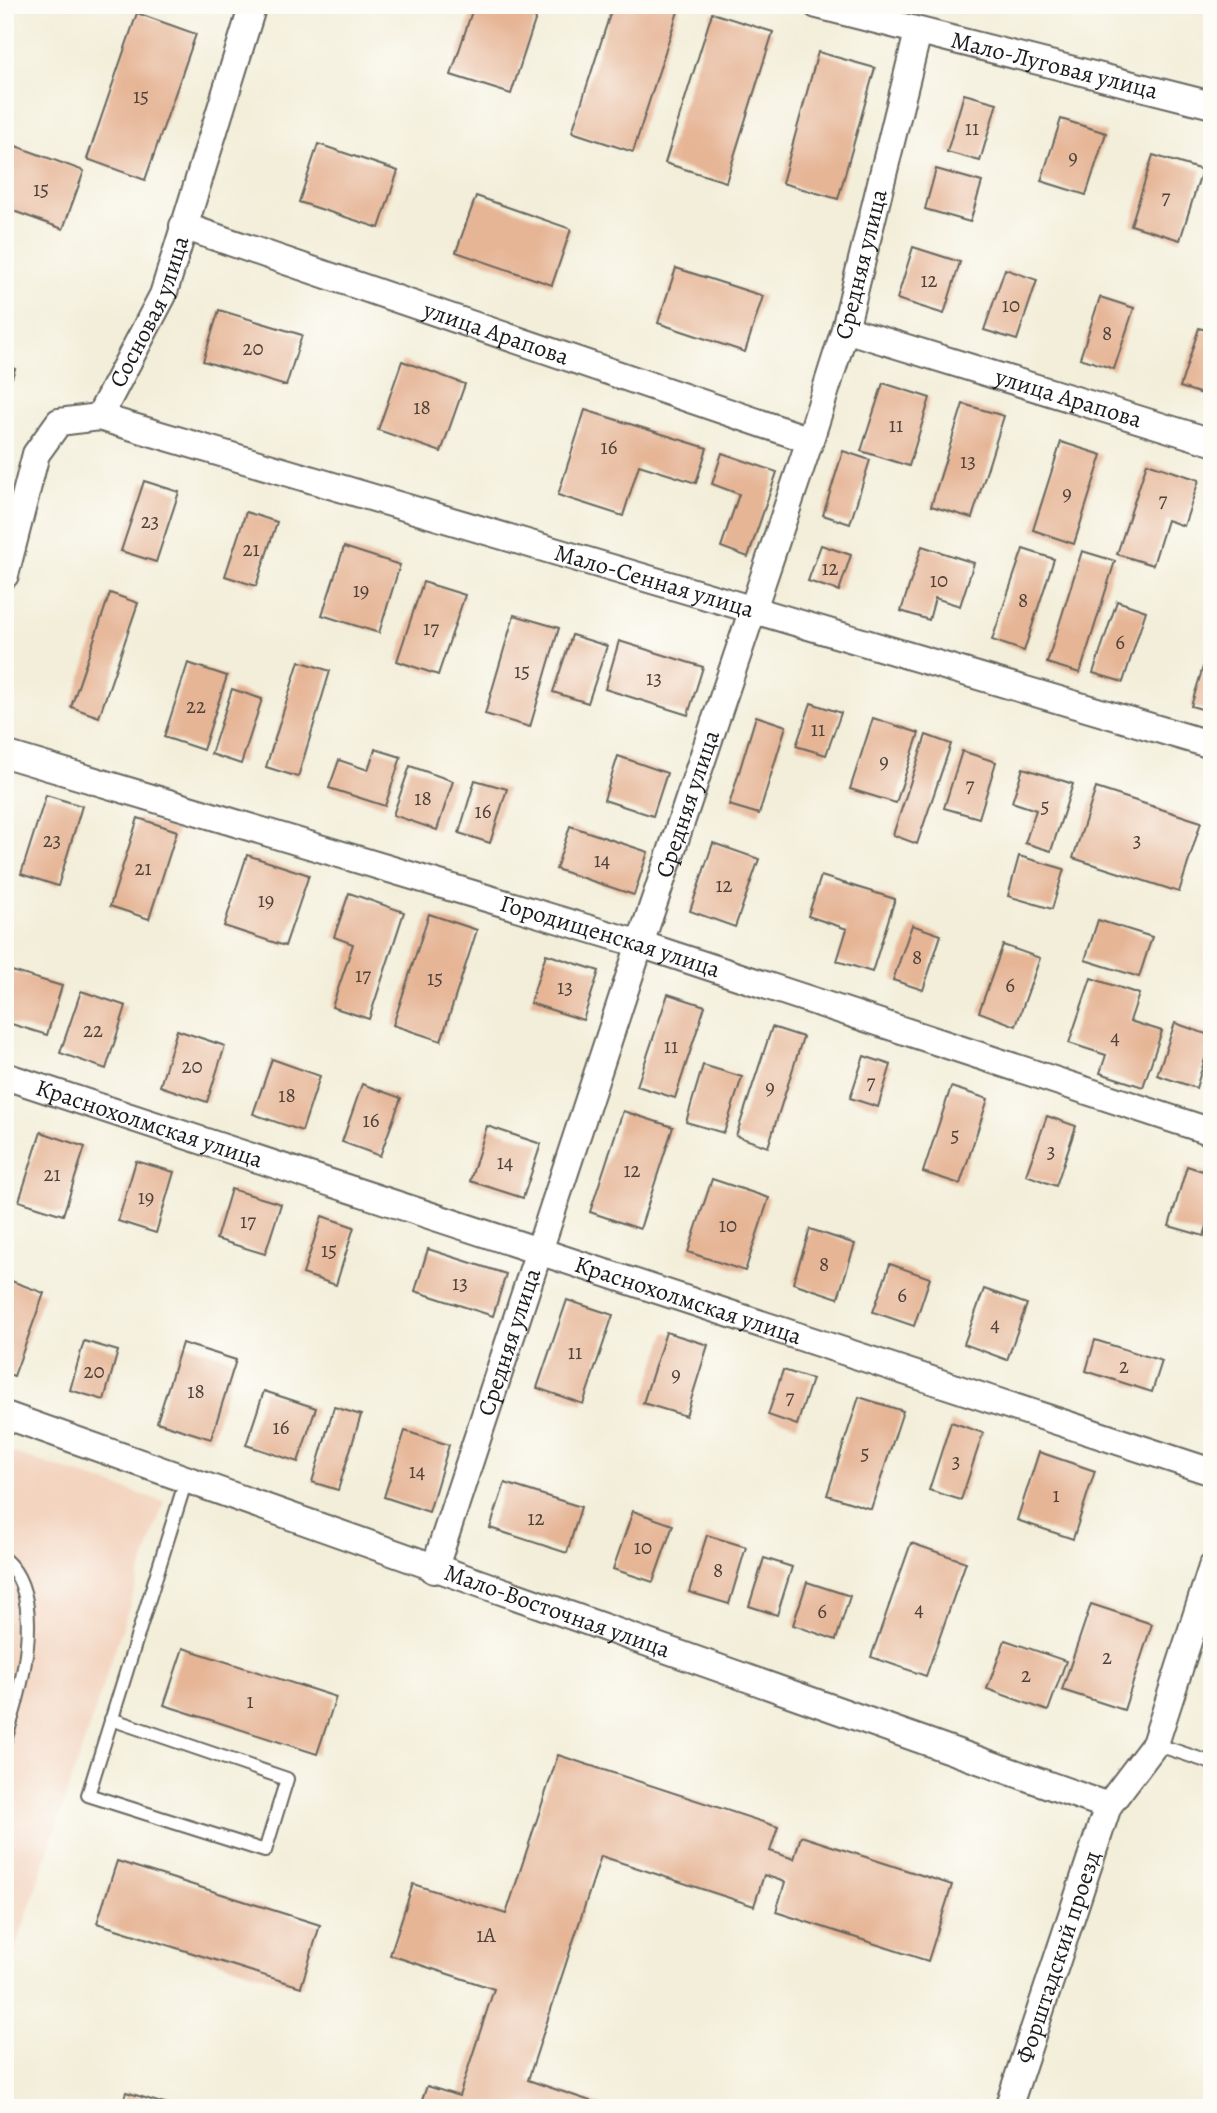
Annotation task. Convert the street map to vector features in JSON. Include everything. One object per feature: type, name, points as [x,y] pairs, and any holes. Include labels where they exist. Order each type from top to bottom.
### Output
[{"type":"street","name":"Сосновая улица","points":[[5,575],[36,454],[59,422],[99,417],[163,295],[253,5]]},
{"type":"street","name":"Мало-Луговая улица","points":[[817,5],[856,11],[918,32],[1212,105]]},
{"type":"street","name":"Средняя улица","points":[[434,1570],[537,1251],[756,608],[845,329],[918,32]]},
{"type":"street","name":"улица Арапова","points":[[183,226],[810,440]]},
{"type":"street","name":"улица Арапова","points":[[845,329],[1212,442]]},
{"type":"street","name":"Мало-Сенная улица","points":[[99,417],[756,608],[1212,745]]},
{"type":"street","name":"Городищенская улица","points":[[5,754],[640,944],[1212,1132]]},
{"type":"street","name":"Краснохолмская улица","points":[[5,1076],[1212,1472]]},
{"type":"street","name":"Мало-Восточная улица","points":[[5,1415],[434,1570],[1108,1806]]},
{"type":"street","name":"Форштадский проезд","points":[[1008,2108],[1108,1806],[1155,1744],[1212,1567]]},
{"type":"lane","points":[[111,1719],[287,1779],[265,1851],[88,1795],[111,1719],[186,1480]]},
{"type":"lane","points":[[5,1560],[24,1592],[27,1628],[21,1690],[5,1740]]},
{"type":"lane","points":[[1155,1744],[1212,1763]]},
{"type":"shaded area","points":[[5,1450],[164,1502],[5,1981]]},
{"type":"building","points":[[474,5],[540,5],[511,94],[451,75]]},
{"type":"building","points":[[613,5],[680,5],[633,152],[572,132]]},
{"type":"building","points":[[137,13],[196,34],[145,180],[87,159]]},
{"type":"building","points":[[712,13],[773,32],[726,182],[665,163]]},
{"type":"building","points":[[818,52],[875,68],[838,199],[782,183]]},
{"type":"building","points":[[964,94],[997,103],[980,161],[947,152]]},
{"type":"building","points":[[1061,119],[1106,133],[1086,195],[1041,181]]},
{"type":"building","points":[[5,142],[84,171],[63,229],[5,208]]},
{"type":"building","points":[[318,144],[398,171],[379,228],[299,202]]},
{"type":"building","points":[[1153,155],[1202,170],[1180,240],[1131,225]]},
{"type":"building","points":[[936,169],[982,182],[970,222],[925,209]]},
{"type":"building","points":[[476,196],[571,229],[552,285],[456,252]]},
{"type":"building","points":[[913,247],[960,262],[944,314],[897,299]]},
{"type":"building","points":[[676,268],[763,296],[745,352],[658,323]]},
{"type":"building","points":[[1005,269],[1037,280],[1017,340],[984,330]]},
{"type":"building","points":[[1100,297],[1134,308],[1114,369],[1080,358]]},
{"type":"building","points":[[219,310],[302,335],[286,386],[203,361]]},
{"type":"building","points":[[1199,328],[1212,332],[1212,397],[1180,387]]},
{"type":"building","points":[[402,361],[465,384],[441,452],[378,430]]},
{"type":"building","points":[[5,366],[15,369],[6,395],[5,395]]},
{"type":"building","points":[[883,383],[930,398],[909,466],[861,451]]},
{"type":"building","points":[[963,404],[1004,416],[972,518],[931,506]]},
{"type":"building","points":[[585,410],[707,448],[696,483],[639,465],[623,516],[558,495]]},
{"type":"building","points":[[1061,442],[1102,455],[1074,544],[1033,530]]},
{"type":"building","points":[[843,451],[870,460],[850,524],[823,515]]},
{"type":"building","points":[[722,453],[777,472],[748,557],[721,547],[739,494],[712,484]]},
{"type":"building","points":[[1147,463],[1199,480],[1184,526],[1167,520],[1153,565],[1117,554]]},
{"type":"building","points":[[144,481],[179,492],[156,562],[121,551]]},
{"type":"building","points":[[246,512],[277,522],[256,586],[225,576]]},
{"type":"building","points":[[821,545],[851,555],[839,591],[808,581]]},
{"type":"building","points":[[922,546],[974,563],[960,606],[935,598],[929,620],[901,611]]},
{"type":"building","points":[[344,547],[400,565],[379,633],[322,615]]},
{"type":"building","points":[[1023,549],[1054,559],[1024,651],[992,640]]},
{"type":"building","points":[[1082,551],[1115,561],[1080,673],[1047,663]]},
{"type":"building","points":[[423,582],[465,595],[438,675],[397,661]]},
{"type":"building","points":[[110,593],[138,603],[99,717],[71,707]]},
{"type":"building","points":[[1117,601],[1146,611],[1123,682],[1093,673]]},
{"type":"building","points":[[514,615],[559,628],[530,727],[485,714]]},
{"type":"building","points":[[572,635],[607,646],[588,703],[553,692]]},
{"type":"building","points":[[619,641],[703,667],[688,715],[605,689]]},
{"type":"building","points":[[1207,654],[1212,656],[1212,712],[1191,706]]},
{"type":"building","points":[[299,661],[330,671],[298,777],[266,767]]},
{"type":"building","points":[[188,663],[227,676],[203,750],[164,737]]},
{"type":"building","points":[[232,689],[262,699],[241,764],[211,754]]},
{"type":"building","points":[[811,703],[841,713],[826,755],[796,746]]},
{"type":"building","points":[[756,716],[786,726],[759,814],[729,805]]},
{"type":"building","points":[[873,718],[919,733],[896,803],[850,789]]},
{"type":"building","points":[[926,735],[951,744],[917,844],[893,835]]},
{"type":"building","points":[[375,749],[401,757],[385,806],[329,788],[339,760],[368,770]]},
{"type":"building","points":[[962,751],[996,762],[979,818],[944,808]]},
{"type":"building","points":[[618,756],[667,773],[653,816],[604,800]]},
{"type":"building","points":[[410,766],[453,781],[437,830],[393,815]]},
{"type":"building","points":[[1023,768],[1073,784],[1051,851],[1025,843],[1036,810],[1012,802]]},
{"type":"building","points":[[475,780],[507,789],[490,843],[459,833]]},
{"type":"building","points":[[1096,788],[1201,822],[1179,892],[1073,858]]},
{"type":"building","points":[[46,795],[82,806],[58,886],[21,874]]},
{"type":"building","points":[[138,818],[177,831],[149,919],[110,906]]},
{"type":"building","points":[[570,826],[648,852],[634,895],[556,869]]},
{"type":"building","points":[[713,843],[759,859],[735,927],[690,911]]},
{"type":"building","points":[[247,855],[309,875],[285,946],[224,926]]},
{"type":"building","points":[[1019,856],[1064,869],[1052,909],[1008,896]]},
{"type":"building","points":[[821,876],[895,899],[872,972],[837,961],[847,929],[808,916]]},
{"type":"building","points":[[349,893],[404,912],[369,1019],[332,1007],[353,944],[334,937]]},
{"type":"building","points":[[429,914],[477,930],[441,1041],[393,1025]]},
{"type":"building","points":[[1098,920],[1152,937],[1139,977],[1085,960]]},
{"type":"building","points":[[912,925],[941,935],[923,990],[893,980]]},
{"type":"building","points":[[1003,945],[1040,958],[1016,1026],[979,1012]]},
{"type":"building","points":[[546,954],[599,971],[583,1020],[530,1003]]},
{"type":"building","points":[[5,969],[62,986],[47,1035],[5,1022]]},
{"type":"building","points":[[1091,978],[1139,994],[1130,1021],[1162,1031],[1143,1087],[1100,1073],[1106,1055],[1069,1043]]},
{"type":"building","points":[[81,991],[126,1006],[106,1069],[60,1053]]},
{"type":"building","points":[[668,994],[705,1006],[675,1098],[637,1086]]},
{"type":"building","points":[[1175,1023],[1212,1036],[1196,1088],[1157,1075]]},
{"type":"building","points":[[772,1027],[803,1037],[768,1147],[736,1136]]},
{"type":"building","points":[[177,1030],[225,1046],[207,1102],[160,1086]]},
{"type":"building","points":[[864,1056],[891,1065],[878,1107],[850,1098]]},
{"type":"building","points":[[272,1059],[320,1076],[302,1131],[253,1114]]},
{"type":"building","points":[[703,1065],[742,1077],[724,1133],[686,1122]]},
{"type":"building","points":[[362,1084],[401,1098],[380,1156],[342,1142]]},
{"type":"building","points":[[951,1087],[988,1099],[960,1184],[923,1172]]},
{"type":"building","points":[[623,1111],[673,1127],[640,1229],[590,1212]]},
{"type":"building","points":[[1047,1116],[1076,1126],[1056,1186],[1026,1175]]},
{"type":"building","points":[[487,1126],[541,1144],[523,1198],[470,1181]]},
{"type":"building","points":[[41,1132],[85,1147],[63,1215],[19,1201]]},
{"type":"building","points":[[136,1161],[174,1172],[156,1233],[118,1221]]},
{"type":"building","points":[[1187,1166],[1212,1174],[1212,1210],[1204,1236],[1169,1226]]},
{"type":"building","points":[[712,1179],[769,1198],[745,1271],[688,1252]]},
{"type":"building","points":[[231,1189],[281,1204],[265,1254],[216,1239]]},
{"type":"building","points":[[322,1216],[354,1227],[336,1285],[303,1274]]},
{"type":"building","points":[[810,1229],[855,1244],[838,1298],[793,1283]]},
{"type":"building","points":[[428,1249],[506,1274],[493,1316],[415,1291]]},
{"type":"building","points":[[890,1264],[930,1278],[914,1326],[873,1312]]},
{"type":"building","points":[[6,1279],[44,1293],[14,1376],[5,1373]]},
{"type":"building","points":[[984,1289],[1027,1304],[1007,1360],[964,1344]]},
{"type":"building","points":[[567,1300],[613,1315],[583,1404],[537,1388]]},
{"type":"building","points":[[666,1332],[708,1345],[686,1416],[643,1403]]},
{"type":"building","points":[[1095,1340],[1162,1361],[1152,1392],[1086,1371]]},
{"type":"building","points":[[84,1341],[118,1351],[104,1400],[70,1390]]},
{"type":"building","points":[[182,1343],[236,1360],[211,1439],[157,1422]]},
{"type":"building","points":[[783,1370],[812,1379],[797,1425],[768,1415]]},
{"type":"building","points":[[264,1391],[316,1408],[298,1462],[246,1445]]},
{"type":"building","points":[[859,1397],[903,1411],[871,1509],[827,1495]]},
{"type":"building","points":[[334,1407],[361,1415],[338,1490],[312,1482]]},
{"type":"building","points":[[951,1422],[983,1433],[961,1500],[929,1490]]},
{"type":"building","points":[[405,1431],[449,1445],[429,1512],[384,1497]]},
{"type":"building","points":[[1039,1452],[1095,1471],[1073,1539],[1017,1520]]},
{"type":"building","points":[[505,1483],[581,1507],[567,1553],[490,1528]]},
{"type":"building","points":[[633,1511],[673,1525],[653,1582],[613,1569]]},
{"type":"building","points":[[707,1535],[746,1547],[729,1604],[689,1592]]},
{"type":"building","points":[[911,1543],[966,1562],[926,1676],[871,1657]]},
{"type":"building","points":[[764,1558],[792,1567],[777,1615],[749,1606]]},
{"type":"building","points":[[807,1582],[850,1596],[836,1640],[793,1625]]},
{"type":"building","points":[[1091,1604],[1152,1624],[1124,1710],[1062,1690]]},
{"type":"building","points":[[1005,1640],[1066,1661],[1048,1711],[987,1689]]},
{"type":"building","points":[[183,1648],[336,1697],[317,1754],[164,1705]]},
{"type":"building","points":[[558,1755],[778,1827],[770,1851],[794,1859],[801,1836],[952,1885],[928,1961],[776,1912],[785,1882],[764,1875],[754,1906],[601,1856],[528,2080],[611,2108],[419,2108],[427,2086],[459,2096],[494,1989],[390,1955],[413,1884],[506,1914]]},
{"type":"building","points":[[117,1861],[320,1925],[301,1987],[97,1923]]},
{"type":"building","points":[[126,2092],[174,2107],[174,2108],[121,2108]]}]
